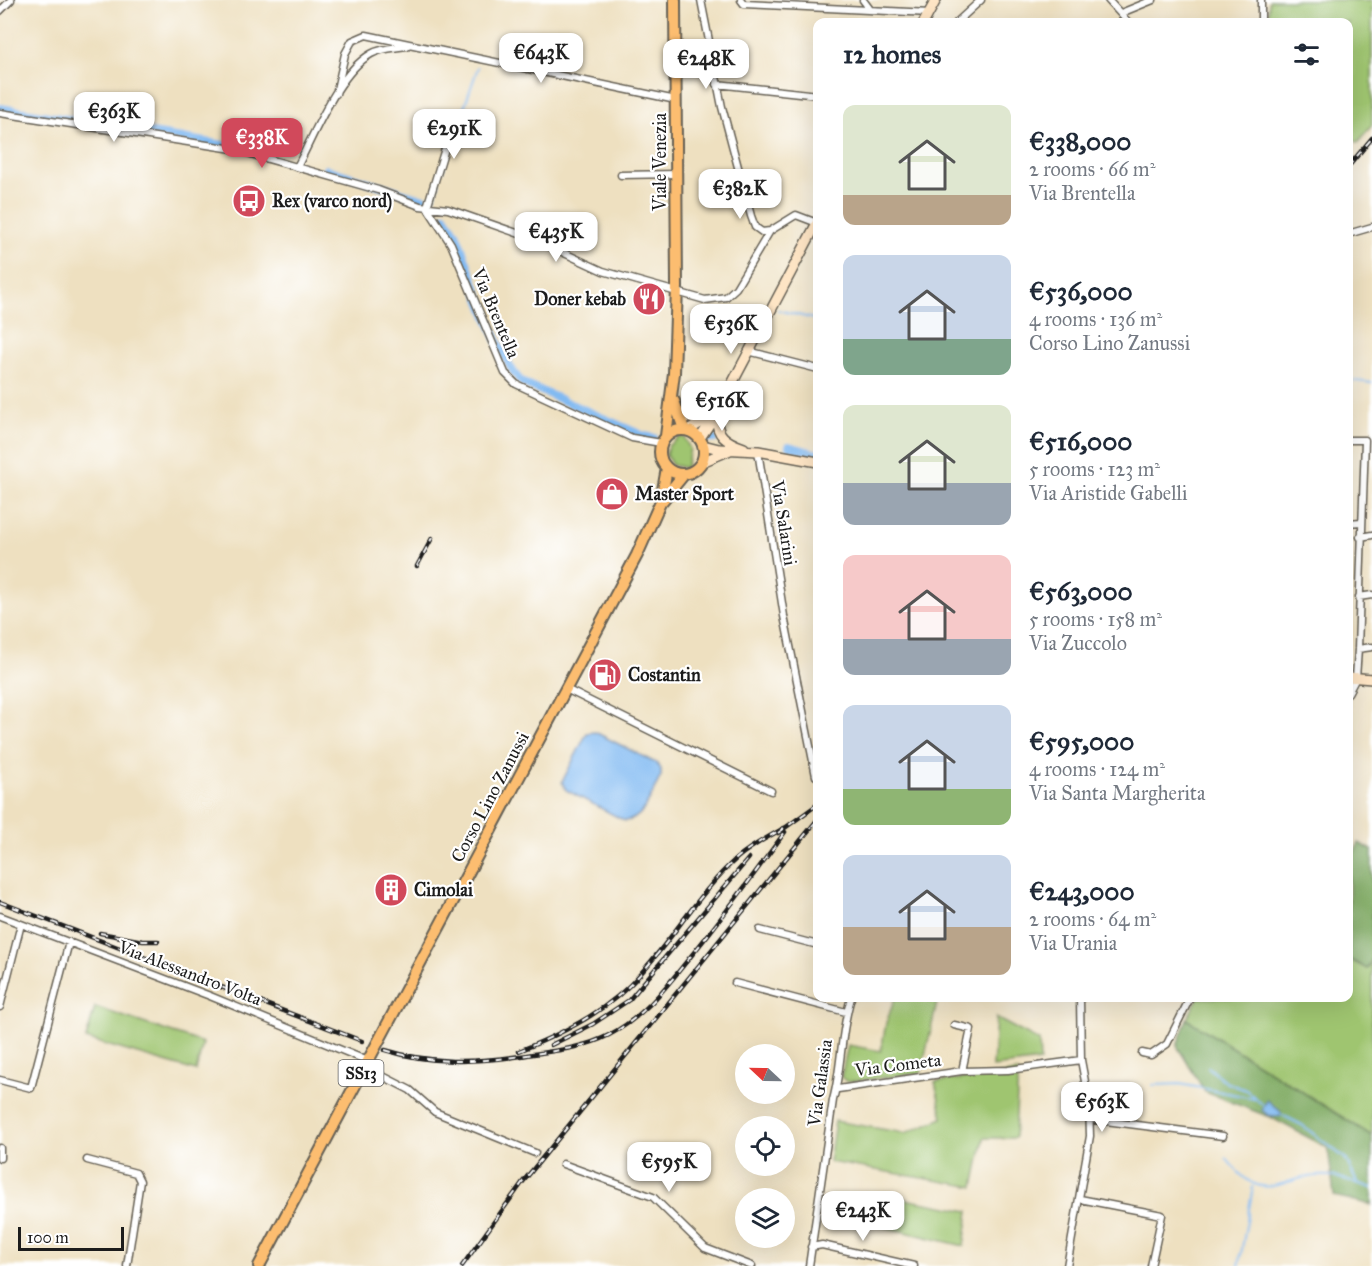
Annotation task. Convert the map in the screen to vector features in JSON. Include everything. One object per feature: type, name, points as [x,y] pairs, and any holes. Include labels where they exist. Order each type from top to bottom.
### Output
[{"type":"main road","name":"Viale Venezia","points":[[672,386],[677,289],[675,0]]},
{"type":"main road","points":[[927,18],[936,0]]},
{"type":"main road","points":[[702,462],[702,441],[813,229]]},
{"type":"main road","points":[[672,386],[660,454],[667,468],[684,474],[694,470],[702,462],[730,450]]},
{"type":"main road","points":[[672,386],[674,406],[686,430],[702,441],[730,450],[755,450]]},
{"type":"main road","points":[[674,406],[680,415],[691,418],[704,417],[718,410]]},
{"type":"main road","points":[[664,440],[704,423],[718,410]]},
{"type":"main road","points":[[718,410],[717,429],[734,444],[813,461]]},
{"type":"main road","name":"Corso Lino Zanussi","points":[[259,1266],[637,555],[661,501],[667,468]]},
{"type":"main road","name":"Corso Lino Zanussi","points":[[661,501],[684,474]]},
{"type":"main road","points":[[1353,677],[1372,679]]},
{"type":"street","points":[[0,11],[11,0]]},
{"type":"street","points":[[701,0],[717,84],[739,174],[755,227],[762,232],[770,231],[796,215],[813,221]]},
{"type":"street","points":[[741,0],[744,4],[869,8],[930,13]]},
{"type":"street","points":[[863,0],[869,8]]},
{"type":"street","points":[[961,18],[981,0]]},
{"type":"street","points":[[1108,0],[1125,18]]},
{"type":"street","points":[[1121,13],[1153,0]]},
{"type":"street","points":[[1261,0],[1262,18]]},
{"type":"street","points":[[336,94],[345,54],[352,41],[366,35],[676,100]]},
{"type":"street","points":[[297,167],[336,94],[353,69],[372,53],[410,45]]},
{"type":"street","points":[[343,64],[353,69]]},
{"type":"street","points":[[717,84],[813,94]]},
{"type":"street","points":[[0,113],[231,148],[427,207],[442,208],[534,239],[603,271],[677,289],[705,300],[726,297],[736,288],[770,231]]},
{"type":"street","points":[[427,207],[455,116]]},
{"type":"street","points":[[621,175],[677,174]]},
{"type":"street","name":"Via Brentella","points":[[427,207],[451,244],[505,373],[516,384],[632,438],[664,440]]},
{"type":"street","points":[[1353,233],[1372,227]]},
{"type":"street","points":[[748,351],[813,368]]},
{"type":"street","points":[[1353,440],[1365,440],[1358,649],[1353,672]]},
{"type":"street","name":"Via Salarini","points":[[755,450],[784,616],[813,761]]},
{"type":"street","points":[[1353,523],[1361,522]]},
{"type":"street","points":[[1360,537],[1372,535]]},
{"type":"street","points":[[1359,597],[1372,595]]},
{"type":"street","points":[[1358,649],[1372,648]]},
{"type":"street","points":[[566,689],[771,791]]},
{"type":"street","name":"Via Alessandro Volta","points":[[0,916],[366,1064],[410,1090],[435,1112],[535,1154]]},
{"type":"street","points":[[0,1007],[21,924]]},
{"type":"street","points":[[760,930],[813,944]]},
{"type":"street","points":[[0,1080],[32,1088],[69,942]]},
{"type":"street","points":[[735,983],[846,1012]]},
{"type":"street","name":"Via Galassia","points":[[809,1266],[833,1100],[838,1089],[839,1048],[850,1002]]},
{"type":"street","points":[[1068,1266],[1080,1199],[1090,1119],[1081,1060],[1080,1002]]},
{"type":"street","points":[[1142,1053],[1151,1055],[1167,1044],[1188,1002]]},
{"type":"street","name":"Via Cometa","points":[[954,1025],[971,1029],[962,1071]]},
{"type":"street","name":"Via Cometa","points":[[838,1089],[962,1071],[1008,1070],[1081,1060]]},
{"type":"street","points":[[1090,1119],[1222,1136]]},
{"type":"street","points":[[0,1148],[0,1158]]},
{"type":"street","points":[[87,1160],[136,1173],[140,1181],[127,1266]]},
{"type":"street","points":[[563,1164],[653,1197],[705,1248],[752,1266]]},
{"type":"street","points":[[1080,1199],[1162,1215],[1151,1266]]},
{"type":"street","points":[[811,1246],[822,1245],[914,1266]]},
{"type":"green space","points":[[1269,0],[1372,0],[1372,125],[1358,143],[1353,139],[1353,18],[1268,18]]},
{"type":"green space","points":[[679,402],[705,413],[693,416],[681,410]]},
{"type":"green space","points":[[679,437],[684,437],[690,449],[686,468],[672,465],[666,455],[668,446]]},
{"type":"green space","points":[[1359,843],[1372,850],[1372,961],[1367,969],[1353,961],[1353,854]]},
{"type":"green space","points":[[1353,961],[1367,969],[1372,961],[1372,1136],[1187,1019],[1196,1002],[1353,1002]]},
{"type":"green space","points":[[894,1002],[937,1002],[921,1073],[847,1082],[841,1077],[848,1045],[881,1051],[886,1023]]},
{"type":"green space","points":[[95,1007],[203,1043],[196,1071],[86,1039]]},
{"type":"green space","points":[[996,1018],[1039,1041],[1040,1061],[993,1067]]},
{"type":"green space","points":[[1187,1019],[1372,1136],[1372,1205],[1334,1196],[1328,1148],[1272,1118],[1205,1092],[1177,1046]]},
{"type":"green space","points":[[1018,1072],[1015,1138],[984,1138],[974,1187],[829,1162],[835,1121],[905,1133],[943,1118],[935,1082]]},
{"type":"green space","points":[[883,1195],[969,1211],[964,1246],[880,1226]]},
{"type":"water","points":[[595,732],[656,763],[661,769],[661,776],[643,811],[632,819],[625,821],[566,790],[562,782],[587,733]]},
{"type":"water","points":[[1267,1100],[1281,1112],[1280,1117],[1268,1115],[1262,1110]]},
{"type":"waterway","points":[[452,143],[478,67]]},
{"type":"waterway","points":[[0,108],[266,152]]},
{"type":"waterway","points":[[443,171],[446,159]]},
{"type":"waterway","points":[[326,169],[424,199]]},
{"type":"waterway","points":[[434,199],[439,182]]},
{"type":"waterway","points":[[445,216],[456,233],[495,336],[514,373],[523,383],[644,436],[654,438]]},
{"type":"waterway","points":[[778,310],[813,319]]},
{"type":"waterway","points":[[1353,381],[1372,383]]},
{"type":"waterway","points":[[709,439],[714,439]]},
{"type":"waterway","points":[[789,446],[813,453]]},
{"type":"waterway","points":[[1208,1067],[1227,1083],[1246,1090],[1264,1106]]},
{"type":"waterway","points":[[1153,1085],[1180,1084],[1253,1098]]},
{"type":"waterway","points":[[1280,1114],[1302,1125],[1346,1159],[1357,1183],[1372,1188]]},
{"type":"waterway","points":[[1226,1158],[1240,1174],[1252,1183],[1263,1186],[1274,1186],[1313,1176],[1333,1176],[1357,1183]]},
{"type":"waterway","points":[[1239,1266],[1253,1186]]},
{"type":"railway","points":[[1353,161],[1372,138]]},
{"type":"railway","points":[[417,566],[432,538]]},
{"type":"railway","points":[[778,833],[813,808]]},
{"type":"railway","points":[[462,1266],[522,1183],[813,825]]},
{"type":"railway","points":[[519,1051],[578,1023],[618,996],[644,970],[722,872],[748,850],[784,828]]},
{"type":"railway","points":[[385,1050],[436,1060],[486,1060],[566,1049],[599,1040],[622,1028],[664,989],[715,926],[785,832]]},
{"type":"railway","points":[[551,1045],[593,1024],[629,1000],[749,858]]},
{"type":"railway","points":[[0,902],[362,1041]]},
{"type":"railway","points":[[100,933],[143,941],[158,941]]},
{"type":"place","name":"Rex (varco nord)","points":[[249,201]]},
{"type":"place","name":"Doner kebab","points":[[649,299]]},
{"type":"place","name":"Master Sport","points":[[612,494]]},
{"type":"place","name":"Costantin","points":[[605,675]]},
{"type":"place","name":"Cimolai","points":[[391,890]]}]
